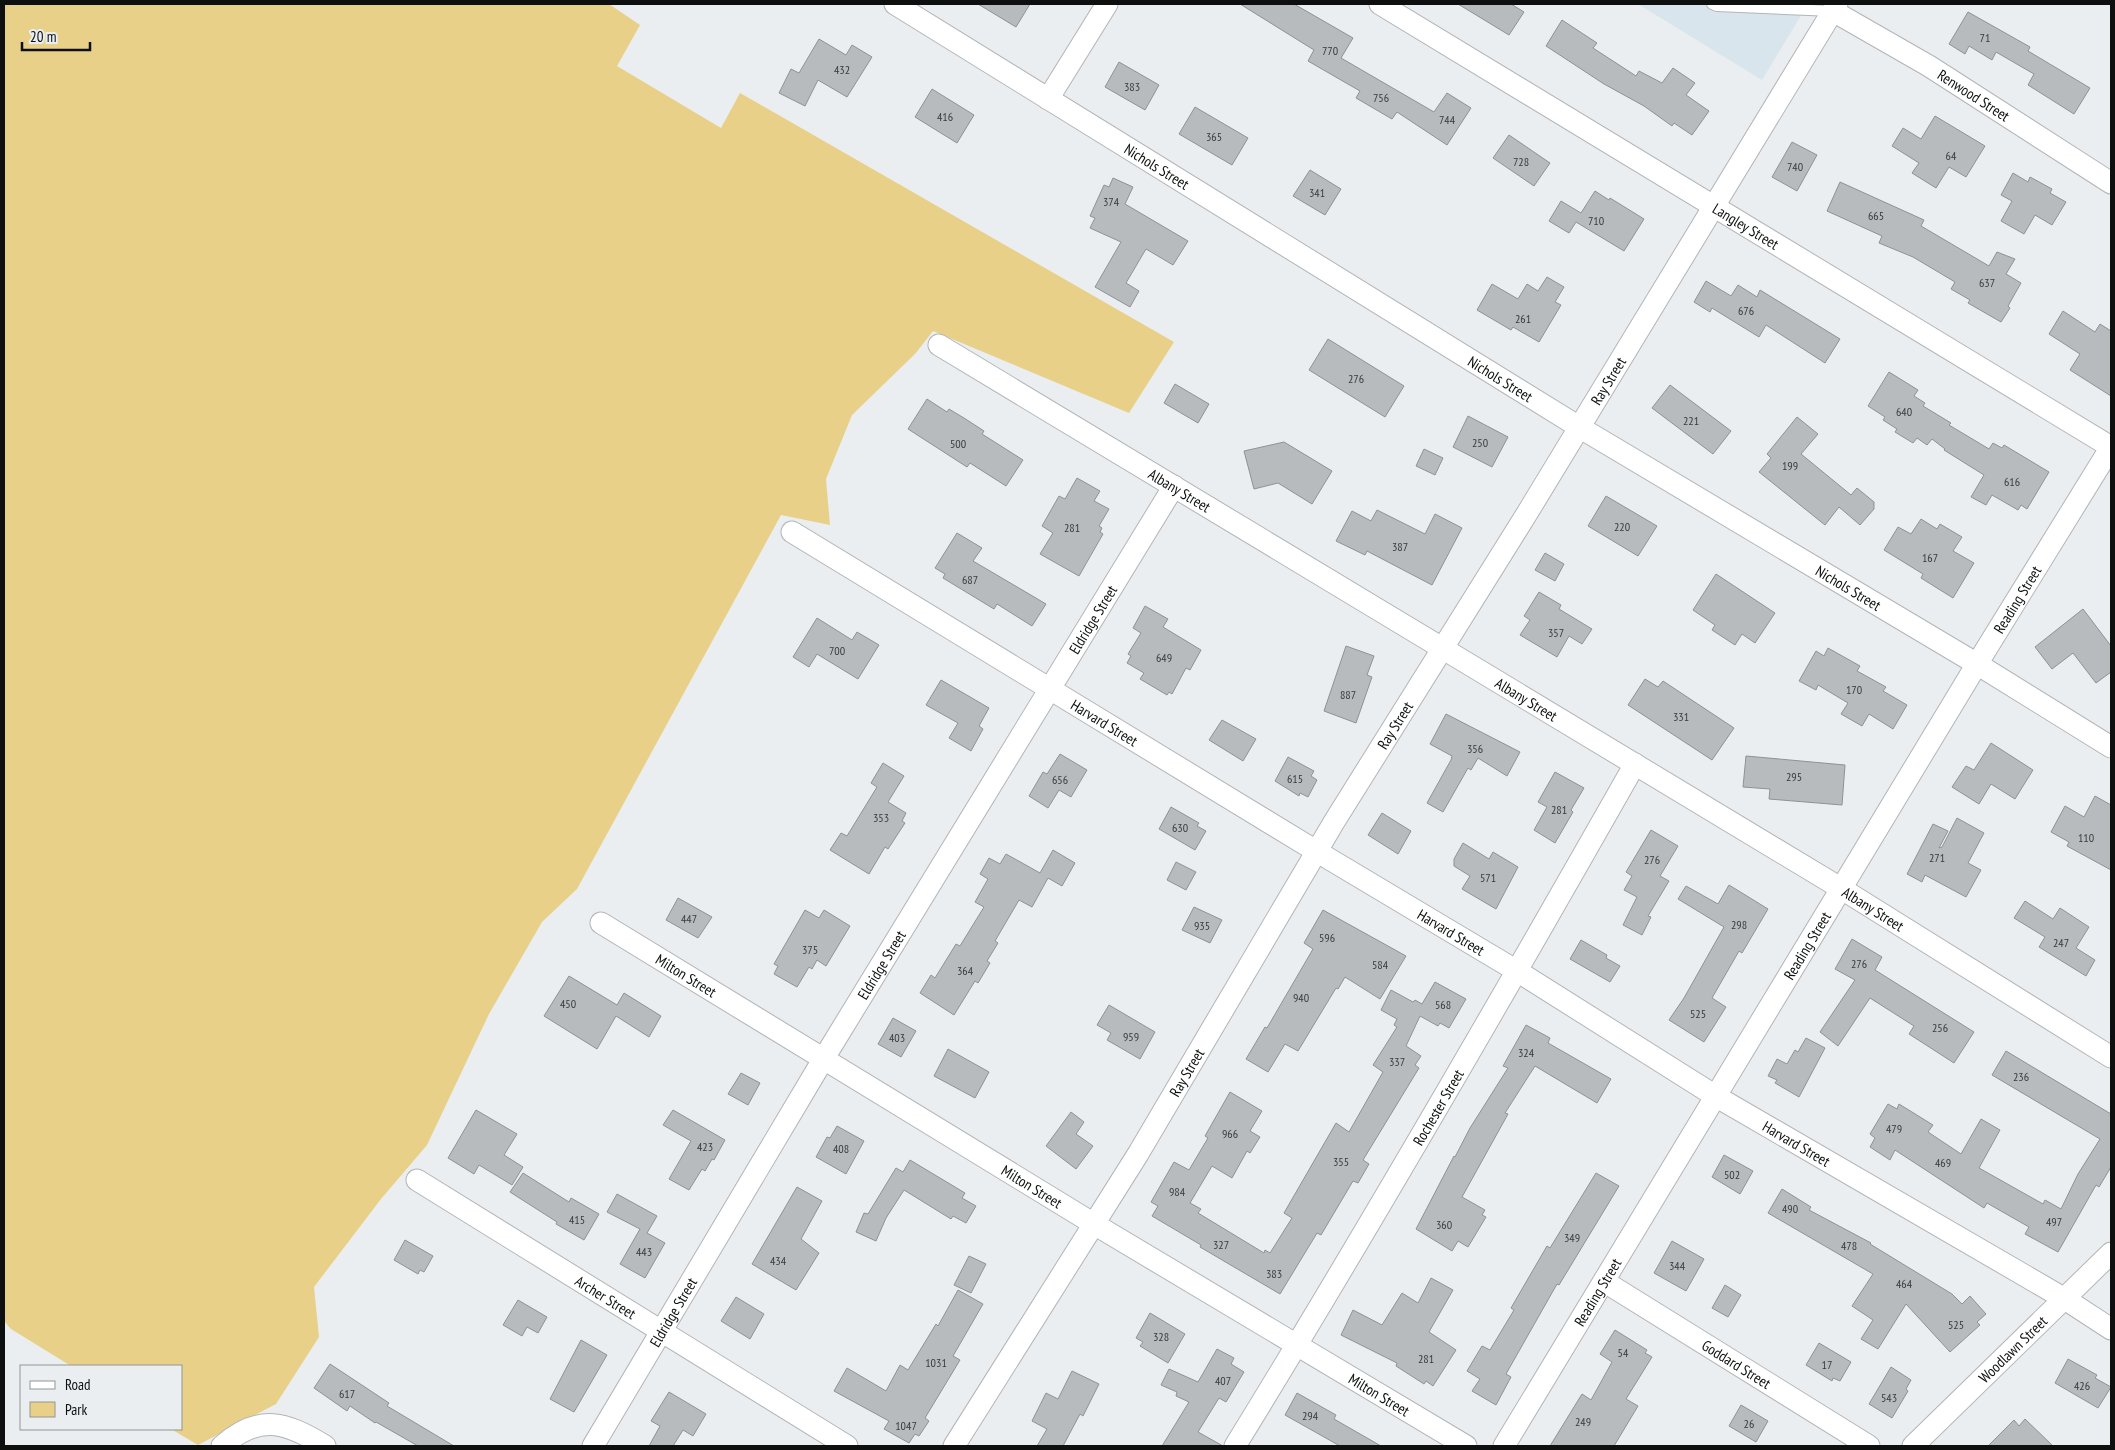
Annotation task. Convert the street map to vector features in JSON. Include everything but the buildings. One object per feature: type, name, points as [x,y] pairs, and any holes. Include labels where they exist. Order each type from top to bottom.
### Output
[{"type":"street","name":"Nichols Street","points":[[895,4],[1579,427],[1977,664],[2111,747]]},
{"type":"street","points":[[1048,99],[1106,4]]},
{"type":"street","name":"Langley Street","points":[[1380,4],[2111,447]]},
{"type":"street","name":"Ray Street","points":[[954,1446],[1138,1154],[1316,851],[1579,427],[1835,7]]},
{"type":"street","name":"Renwood Street","points":[[1835,7],[2111,183]]},
{"type":"street","name":"Albany Street","points":[[939,345],[1842,889],[2111,1057]]},
{"type":"street","name":"Reading Street","points":[[1504,1446],[1717,1097],[1977,664],[2111,447]]},
{"type":"street","name":"Eldridge Street","points":[[593,1446],[824,1058],[1174,486]]},
{"type":"street","name":"Harvard Street","points":[[792,532],[1517,971],[1717,1097],[2064,1299],[2111,1329]]},
{"type":"street","name":"Rochester Street","points":[[1235,1446],[1297,1345],[1517,971],[1635,764]]},
{"type":"street","name":"Milton Street","points":[[601,923],[1094,1224],[1466,1446]]},
{"type":"street","name":"Archer Street","points":[[417,1180],[847,1446]]},
{"type":"street","name":"Woodlawn Street","points":[[1914,1446],[2111,1253]]},
{"type":"street","name":"Goddard Street","points":[[1605,1282],[1869,1446]]},
{"type":"street","points":[[222,1446],[241,1431],[255,1425],[267,1424],[295,1429],[325,1446]]},
{"type":"lane","points":[[1712,4],[1717,6],[1835,7]]},
{"type":"shaded area","points":[[1638,4],[1808,4],[1762,80]]},
{"type":"green space","points":[[4,4],[609,4],[640,25],[617,66],[721,128],[740,93],[1174,342],[1129,413],[933,331],[915,354],[852,415],[826,479],[830,525],[781,515],[577,889],[542,922],[489,1014],[427,1145],[381,1199],[314,1287],[319,1337],[276,1404],[198,1445],[173,1430],[182,1430],[182,1365],[69,1365],[11,1329],[4,1321]]}]
